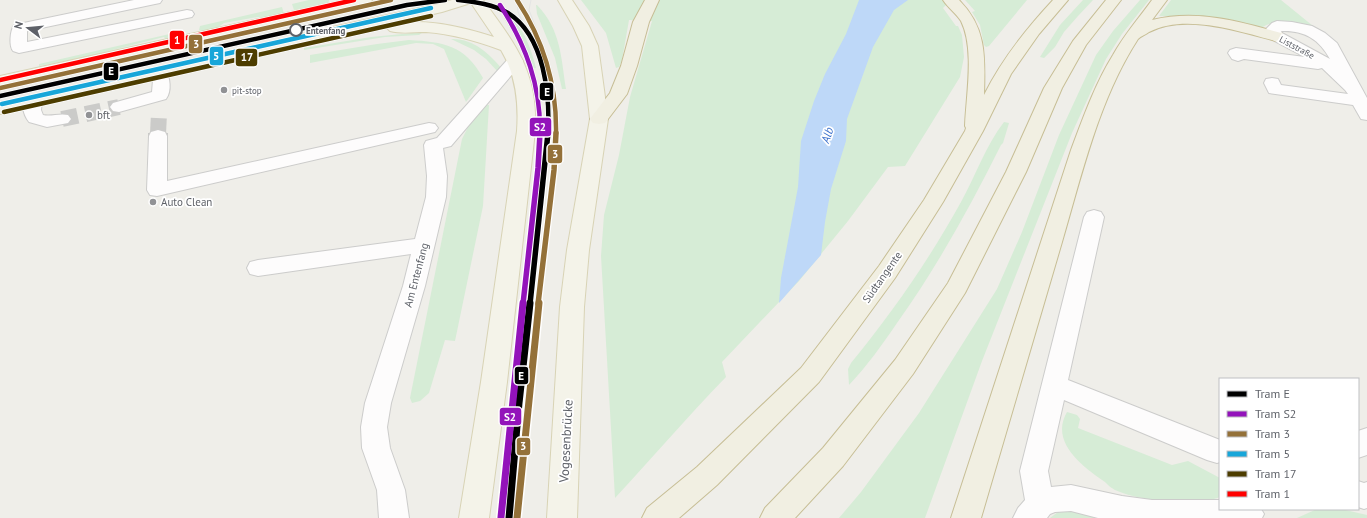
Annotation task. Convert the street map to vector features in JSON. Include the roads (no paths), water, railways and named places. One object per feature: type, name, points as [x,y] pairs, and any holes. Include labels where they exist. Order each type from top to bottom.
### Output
[{"type":"highway","points":[[599,119],[618,94],[629,66],[641,22],[652,0]]},
{"type":"highway","name":"Südtangente","points":[[657,518],[707,476],[810,375],[887,272],[933,202],[974,131],[1003,74],[1033,32],[1061,0]]},
{"type":"highway","points":[[775,518],[833,456],[881,397],[904,367],[957,287],[1016,172],[1053,88],[1079,44],[1114,0]]},
{"type":"highway","points":[[966,518],[1080,150],[1098,102],[1116,62],[1132,36],[1160,0]]},
{"type":"highway","points":[[952,2],[968,21],[974,39],[974,131]]},
{"type":"highway","points":[[1132,36],[1142,29],[1156,23],[1194,20],[1237,25],[1276,36]]},
{"type":"main road","points":[[331,8],[354,0]]},
{"type":"main road","points":[[0,80],[365,0]]},
{"type":"main road","points":[[274,48],[310,37],[442,8],[467,0]]},
{"type":"main road","points":[[474,518],[494,382],[526,131],[527,105],[525,90],[512,54],[476,0]]},
{"type":"main road","points":[[565,0],[581,26],[590,46],[599,119]]},
{"type":"main road","points":[[0,109],[274,48],[391,28],[423,27],[462,32],[512,54]]},
{"type":"main road","name":"Vogesenbrücke","points":[[562,518],[572,307],[578,250],[599,119]]},
{"type":"street","points":[[155,0],[19,28],[19,48],[186,7],[190,39]]},
{"type":"street","name":"Liststraße","points":[[1277,26],[1307,29],[1322,37],[1331,46],[1359,101],[1328,65],[1311,54],[1276,36],[1274,30],[1277,26]]},
{"type":"street","points":[[1238,56],[1236,53],[1328,65]]},
{"type":"street","points":[[158,136],[156,190],[431,137],[444,142],[512,54]]},
{"type":"street","points":[[119,107],[160,104],[161,80],[159,73]]},
{"type":"street","points":[[1272,84],[1275,89],[1359,101]]},
{"type":"street","points":[[33,101],[32,110],[35,118],[47,122],[62,119]]},
{"type":"street","name":"Am Entenfang","points":[[394,518],[390,490],[376,448],[374,427],[378,404],[414,286],[436,197],[437,176],[431,137]]},
{"type":"street","points":[[1094,217],[1034,471],[1034,511],[1055,499],[1071,498],[1089,503],[1152,514],[1251,514]]},
{"type":"street","points":[[258,268],[425,244]]},
{"type":"street","points":[[1054,385],[1217,451]]},
{"type":"street","points":[[1089,503],[1103,509],[1116,518]]},
{"type":"water","name":"Alb","points":[[859,0],[908,0],[894,10],[873,47],[847,119],[846,141],[831,189],[821,255],[779,303],[781,278],[798,187],[801,141],[814,101],[825,74],[846,34]]},
{"type":"tunnel","points":[[62,119],[119,107]]},
{"type":"tunnel","points":[[158,134],[159,113]]},
{"type":"tram line","name":"1","points":[[0,80],[354,0]]},
{"type":"tram line","name":"3","points":[[0,88],[391,0]]},
{"type":"tram line","name":"E","points":[[0,96],[407,5],[445,0]]},
{"type":"tram line","name":"E","points":[[458,0],[489,5],[499,9],[508,13],[524,27],[530,36],[539,57],[545,80],[548,103],[545,174],[521,380],[509,518]]},
{"type":"tram line","points":[[517,0],[518,12],[524,25]]},
{"type":"tram line","name":"3","points":[[517,0],[530,20],[545,53],[553,88],[556,129],[552,190],[544,251],[517,518]]},
{"type":"tram line","points":[[531,0],[529,10],[536,28]]},
{"type":"tram line","name":"S2","points":[[500,5],[513,25],[532,67],[537,90],[540,129],[540,149],[514,382],[501,517]]},
{"type":"tram line","name":"5","points":[[2,104],[431,8]]},
{"type":"tram line","name":"17","points":[[4,112],[431,16]]},
{"type":"place","name":"Entenfang","points":[[296,30]]},
{"type":"place","name":"pit-stop","points":[[224,90]]},
{"type":"place","name":"bft","points":[[89,115]]},
{"type":"place","name":"Auto Clean","points":[[153,202]]}]
